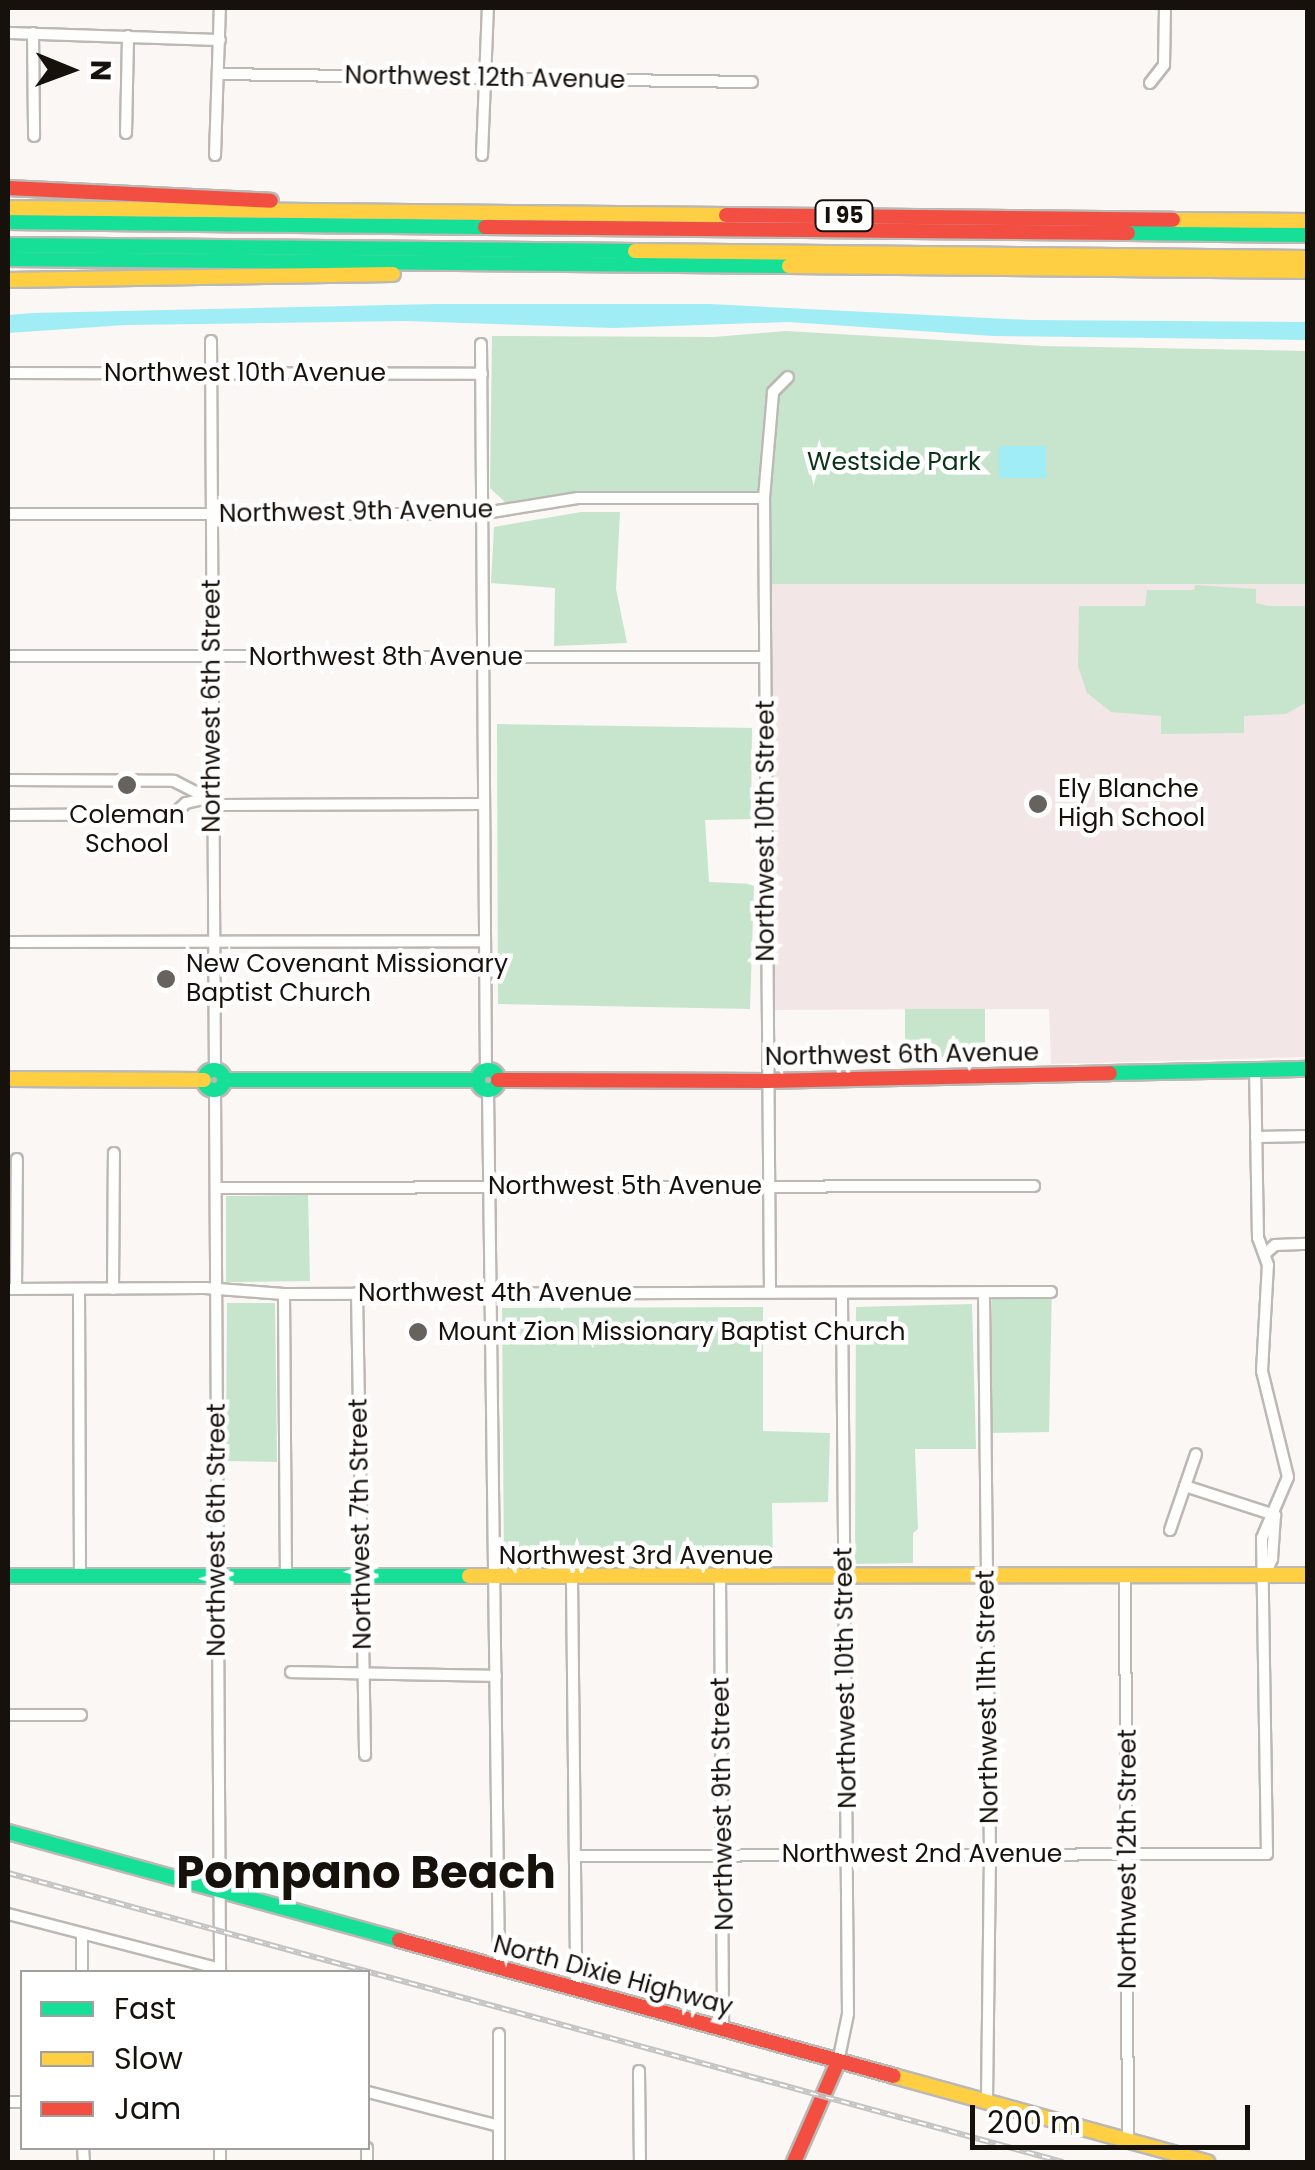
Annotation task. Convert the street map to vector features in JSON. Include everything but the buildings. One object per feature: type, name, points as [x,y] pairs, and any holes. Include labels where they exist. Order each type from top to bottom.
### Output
[{"type":"main road","points":[[8,188],[241,198],[380,212]]},
{"type":"main road","name":"I 95","points":[[8,208],[1308,220]]},
{"type":"main road","points":[[8,222],[1308,235]]},
{"type":"main road","points":[[8,245],[1308,258]]},
{"type":"main road","name":"I 95","points":[[8,259],[1308,271]]},
{"type":"main road","points":[[8,280],[420,273],[498,263]]},
{"type":"main road","name":"Northwest 6th Avenue","points":[[8,1079],[767,1081],[1308,1069]]},
{"type":"main road","name":"Northwest 3rd Avenue","points":[[8,1576],[495,1579],[1308,1575]]},
{"type":"main road","name":"North Dixie Highway","points":[[8,1832],[1207,2162]]},
{"type":"main road","points":[[794,2162],[838,2062]]},
{"type":"street","points":[[215,155],[220,8]]},
{"type":"street","points":[[482,155],[488,8]]},
{"type":"street","points":[[1150,82],[1164,65],[1164,8]]},
{"type":"street","points":[[8,33],[220,40]]},
{"type":"street","points":[[34,33],[34,136]]},
{"type":"street","points":[[126,132],[128,36]]},
{"type":"street","name":"Northwest 12th Avenue","points":[[218,74],[752,82]]},
{"type":"street","name":"Northwest 6th Street","points":[[211,341],[220,1970]]},
{"type":"street","points":[[481,344],[482,804],[499,1968]]},
{"type":"street","name":"Northwest 10th Avenue","points":[[8,373],[482,374]]},
{"type":"street","name":"Northwest 10th Street","points":[[770,1292],[764,498],[773,392],[788,378]]},
{"type":"street","name":"Northwest 9th Avenue","points":[[8,514],[479,514],[578,498],[764,498]]},
{"type":"street","name":"Northwest 8th Avenue","points":[[8,656],[765,658]]},
{"type":"street","points":[[8,780],[174,781],[212,796],[221,805],[482,804]]},
{"type":"street","points":[[8,815],[174,814],[186,804],[212,796]]},
{"type":"street","points":[[8,942],[484,941]]},
{"type":"street","points":[[1255,1070],[1258,1238],[1266,1253],[1262,1371],[1288,1477],[1275,1515],[1265,1524],[1265,1575]]},
{"type":"street","points":[[1256,1137],[1308,1136]]},
{"type":"street","points":[[113,1289],[114,1152]]},
{"type":"street","points":[[12,1289],[18,1159]]},
{"type":"street","name":"Northwest 5th Avenue","points":[[216,1188],[1034,1186]]},
{"type":"street","points":[[1266,1253],[1276,1245],[1308,1244]]},
{"type":"street","name":"Northwest 4th Avenue","points":[[12,1289],[284,1294],[1051,1292]]},
{"type":"street","points":[[79,1289],[80,1576]]},
{"type":"street","name":"Northwest 7th Street","points":[[357,1293],[365,1755]]},
{"type":"street","name":"Northwest 11th Street","points":[[984,1293],[990,1854],[987,2102]]},
{"type":"street","points":[[284,1294],[286,1576]]},
{"type":"street","name":"Northwest 10th Street","points":[[838,2062],[848,2014],[842,1294]]},
{"type":"street","points":[[1170,1530],[1196,1454]]},
{"type":"street","points":[[1185,1486],[1275,1515]]},
{"type":"street","name":"Northwest 2nd Avenue","points":[[576,1856],[1267,1854],[1265,1575]]},
{"type":"street","name":"Northwest 12th Street","points":[[1125,1577],[1128,2140]]},
{"type":"street","points":[[572,1578],[576,1989]]},
{"type":"street","name":"Northwest 9th Street","points":[[720,1578],[726,1855],[724,2029]]},
{"type":"street","points":[[291,1672],[496,1676]]},
{"type":"street","points":[[8,1715],[81,1715]]},
{"type":"street","points":[[8,1914],[216,1970]]},
{"type":"street","points":[[82,1934],[82,1970]]},
{"type":"street","points":[[499,2034],[500,2162]]},
{"type":"street","points":[[639,2072],[640,2162]]},
{"type":"street","points":[[370,2093],[499,2126]]},
{"type":"shaded area","name":"Ely Blanche High School","points":[[768,584],[1307,584],[1307,1057],[1051,1064],[1049,1009],[771,1010]]},
{"type":"green space","name":"Westside Park","points":[[786,331],[1042,346],[1307,351],[1307,584],[767,584],[767,494],[559,494],[506,503],[490,488],[492,336],[714,337]]},
{"type":"green space","points":[[581,512],[620,512],[616,589],[627,643],[554,646],[555,588],[491,583],[494,527]]},
{"type":"green space","points":[[1195,585],[1256,589],[1256,603],[1307,606],[1307,702],[1286,714],[1244,716],[1244,733],[1161,734],[1161,716],[1111,712],[1087,693],[1078,666],[1079,606],[1145,606],[1147,590],[1194,590]]},
{"type":"green space","points":[[497,724],[752,728],[751,819],[705,820],[709,882],[754,884],[750,1009],[498,1004]]},
{"type":"green space","points":[[905,1009],[985,1009],[985,1057],[905,1057]]},
{"type":"green space","points":[[308,1195],[310,1281],[226,1282],[226,1196]]},
{"type":"green space","points":[[1052,1285],[1049,1432],[991,1433],[992,1286]]},
{"type":"green space","points":[[227,1303],[275,1303],[277,1462],[226,1461]]},
{"type":"green space","points":[[972,1304],[976,1449],[915,1449],[918,1529],[913,1533],[913,1563],[855,1564],[856,1307]]},
{"type":"green space","points":[[763,1307],[763,1431],[830,1433],[828,1502],[772,1503],[773,1562],[504,1560],[502,1308]]},
{"type":"water","points":[[435,304],[709,304],[1030,320],[1307,322],[1308,340],[993,336],[789,322],[613,328],[405,321],[125,325],[8,333],[8,315],[33,313]]},
{"type":"water","points":[[999,446],[1046,446],[1046,478],[999,478]]},
{"type":"railway","points":[[8,1873],[362,1970]]},
{"type":"railway","points":[[370,1972],[1063,2162]]},
{"type":"traffic: fast","points":[[8,222],[485,227]]},
{"type":"traffic: fast","points":[[1128,233],[1308,235]]},
{"type":"traffic: fast","points":[[8,245],[635,251]]},
{"type":"traffic: fast","points":[[8,259],[789,266]]},
{"type":"traffic: fast","points":[[1110,1073],[1308,1069]]},
{"type":"traffic: fast","points":[[214,1070],[224,1080],[214,1090],[204,1080],[214,1070]]},
{"type":"traffic: fast","points":[[488,1070],[498,1080],[488,1090],[478,1080],[488,1070]]},
{"type":"traffic: fast","points":[[224,1080],[478,1080]]},
{"type":"traffic: fast","points":[[8,1576],[469,1576]]},
{"type":"traffic: fast","points":[[8,1832],[399,1940]]},
{"type":"traffic: slow","points":[[8,208],[726,215]]},
{"type":"traffic: slow","points":[[1173,220],[1308,221]]},
{"type":"traffic: slow","points":[[635,251],[1308,258]]},
{"type":"traffic: slow","points":[[789,266],[1308,271]]},
{"type":"traffic: slow","points":[[8,280],[393,274]]},
{"type":"traffic: slow","points":[[8,1079],[204,1080]]},
{"type":"traffic: slow","points":[[469,1576],[1308,1575]]},
{"type":"traffic: slow","points":[[894,2076],[1207,2162]]},
{"type":"traffic: jam","points":[[8,188],[271,201]]},
{"type":"traffic: jam","points":[[726,215],[1173,220]]},
{"type":"traffic: jam","points":[[485,227],[1128,233]]},
{"type":"traffic: jam","points":[[498,1080],[767,1081],[1110,1073]]},
{"type":"traffic: jam","points":[[399,1940],[894,2076]]},
{"type":"traffic: jam","points":[[794,2162],[838,2062]]},
{"type":"place","name":"Coleman School","points":[[127,785]]},
{"type":"place","name":"Ely Blanche High School","points":[[1038,804]]},
{"type":"place","name":"New Covenant Missionary Baptist Church","points":[[166,979]]},
{"type":"place","name":"Mount Zion Missionary Baptist Church","points":[[418,1332]]},
{"type":"district","name":"Pompano Beach","points":[[366,1873]]}]
